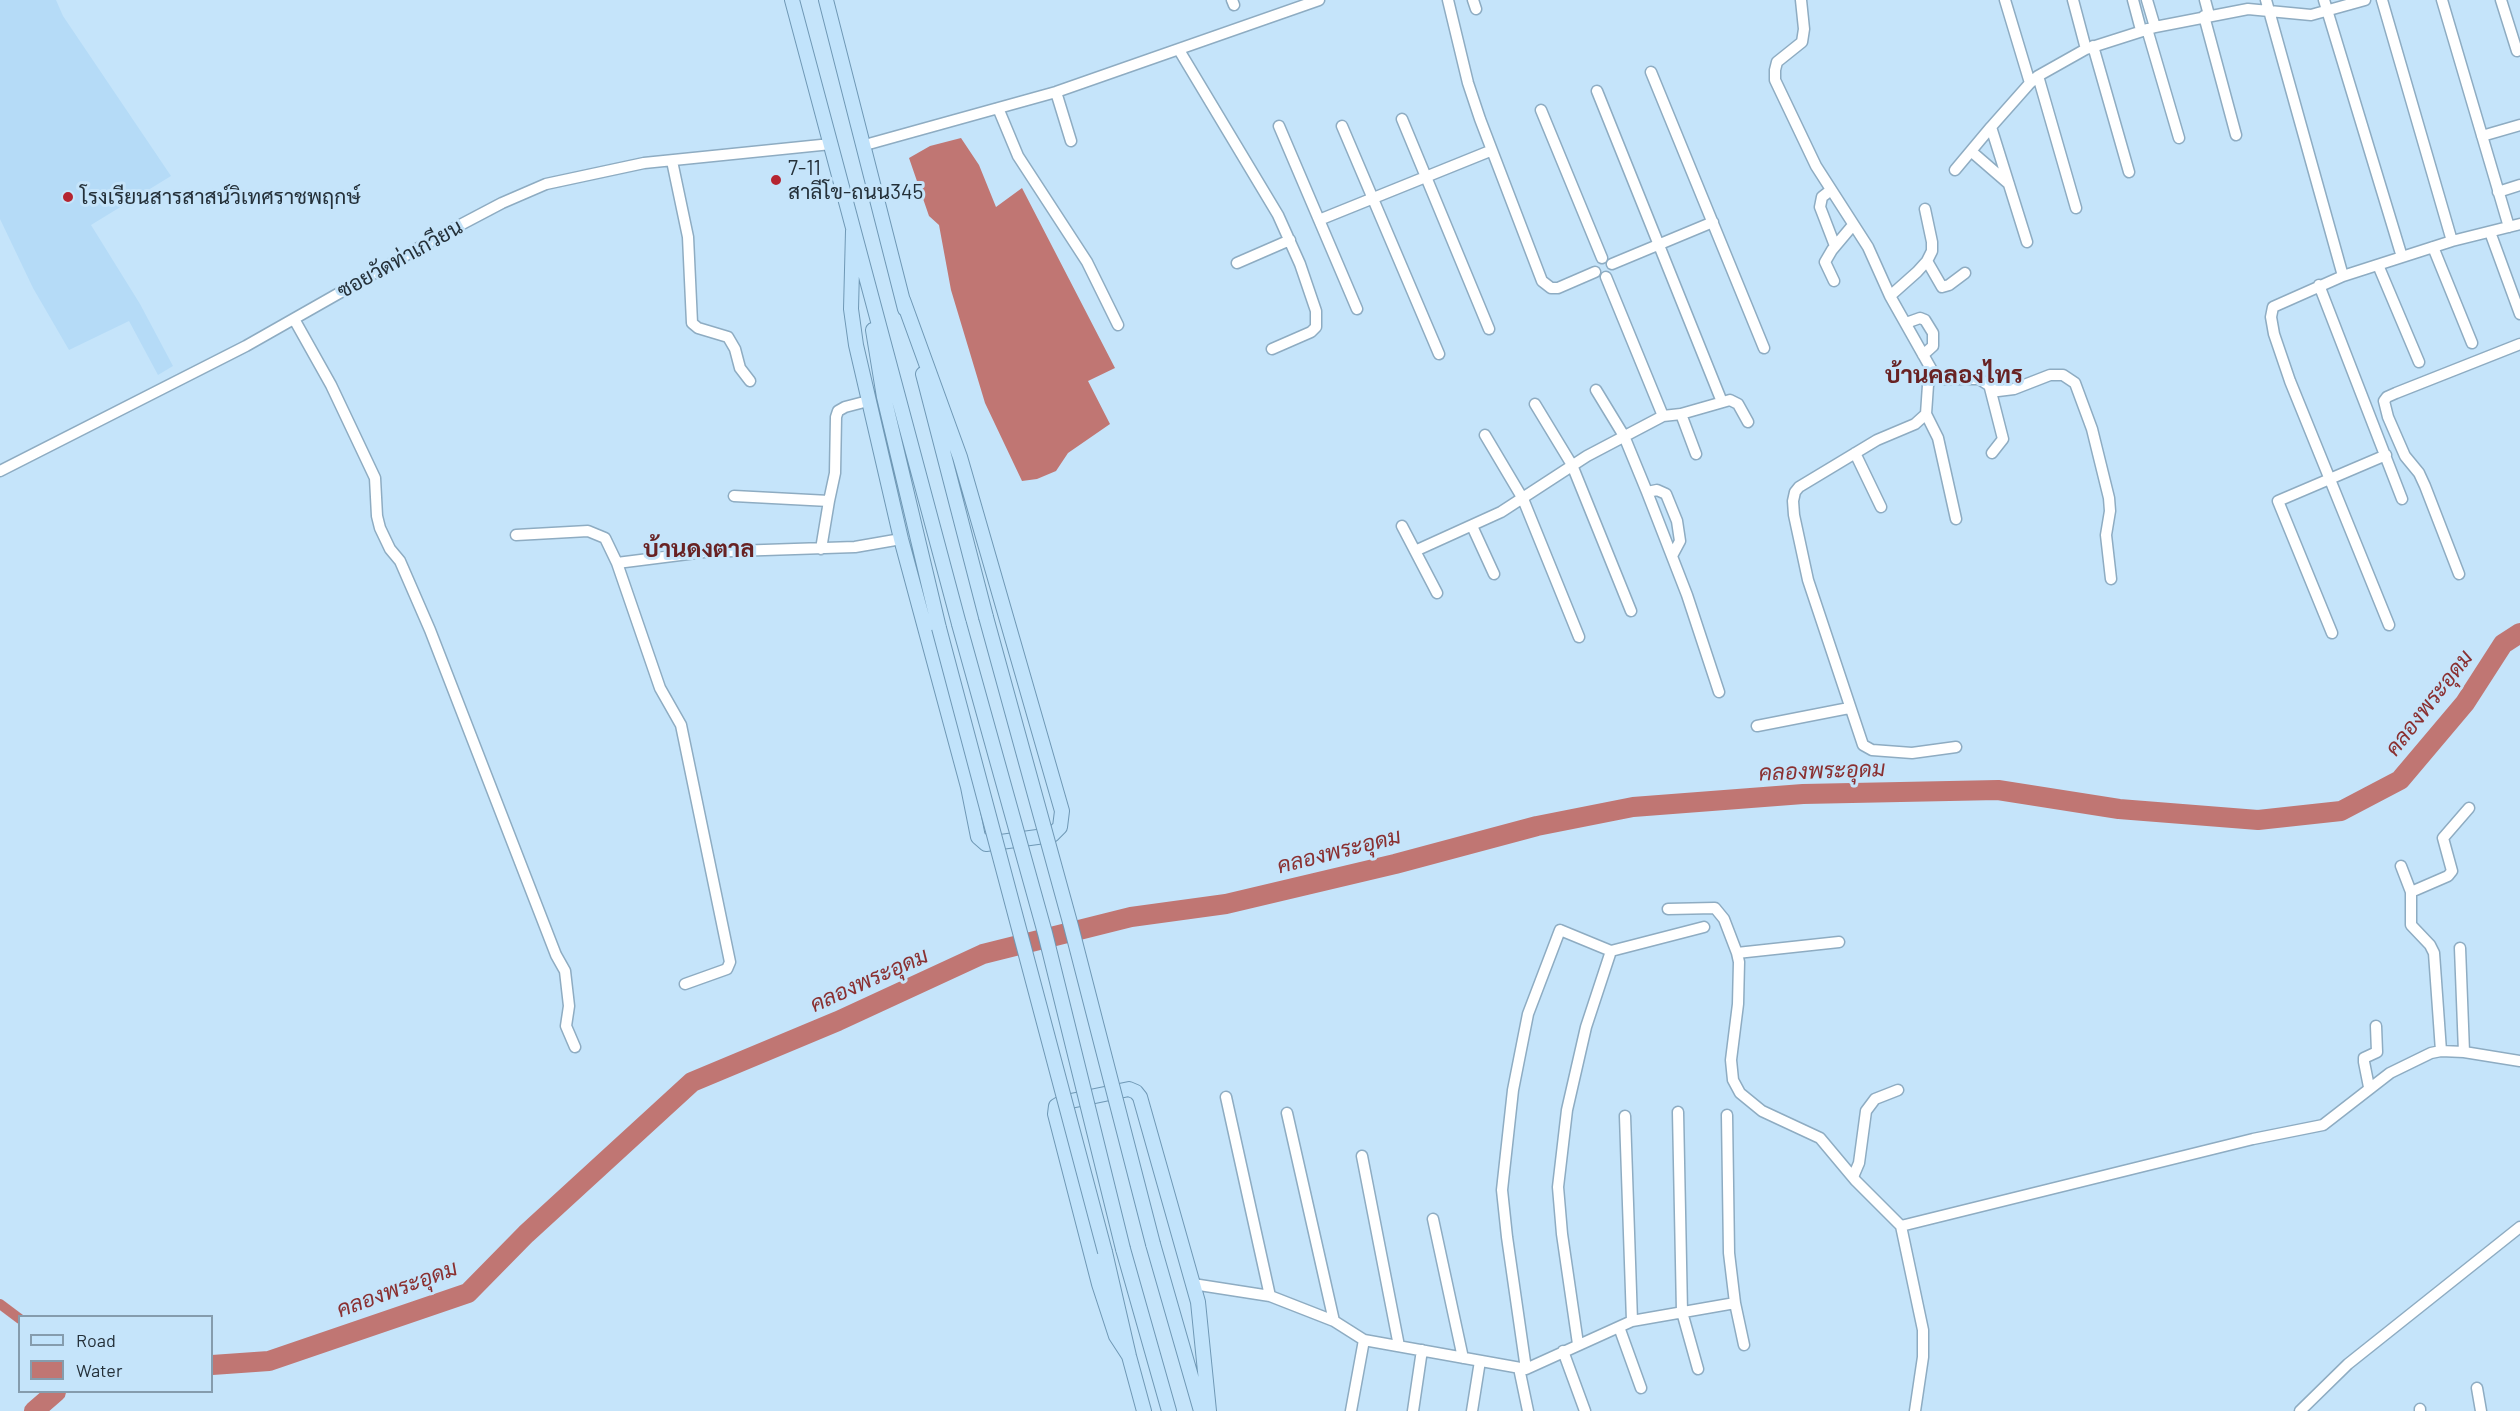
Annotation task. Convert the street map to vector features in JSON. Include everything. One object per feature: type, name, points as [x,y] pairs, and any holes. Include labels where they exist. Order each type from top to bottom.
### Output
[{"type":"main road","points":[[792,0],[959,624],[1045,933],[1124,1249],[1168,1411]]},
{"type":"main road","points":[[826,0],[986,617],[1071,926],[1153,1245],[1201,1411]]},
{"type":"main road","points":[[853,231],[851,309],[868,401],[901,539],[968,787],[978,837],[986,844],[1052,835],[1062,820],[1052,777],[960,457],[903,300]]},
{"type":"main road","points":[[869,290],[875,349],[884,397],[939,628],[1105,1252],[1144,1411]]},
{"type":"main road","points":[[1129,1356],[1116,1336],[1099,1284],[1055,1114],[1056,1106],[1061,1103],[1129,1089],[1140,1097],[1201,1320],[1209,1411]]},
{"type":"street","points":[[865,145],[1056,92],[1319,0]]},
{"type":"street","points":[[1448,0],[1468,83],[1490,151],[1542,281],[1551,288],[1558,288],[1601,274],[1612,272],[1610,260],[1602,258],[1595,263],[1601,274],[1663,416]]},
{"type":"street","points":[[1801,0],[1804,29],[1802,42],[1777,62],[1774,70],[1775,80],[1795,124],[1831,190],[1868,247],[1890,296],[1934,374],[1942,379],[1979,379],[1990,388],[2004,391],[2057,374],[2068,377],[2075,383],[2092,429],[2109,498],[2110,511],[2106,535],[2111,579]]},
{"type":"street","points":[[2005,0],[2034,79],[2076,208]]},
{"type":"street","points":[[2073,0],[2129,172]]},
{"type":"street","points":[[2133,0],[2148,28],[2180,138]]},
{"type":"street","points":[[2147,0],[2148,28]]},
{"type":"street","points":[[2205,0],[2206,15],[2236,135]]},
{"type":"street","points":[[2266,0],[2343,276]]},
{"type":"street","points":[[1955,170],[2034,79],[2090,47],[2148,28],[2206,15],[2247,9],[2297,15],[2325,5],[2365,0]]},
{"type":"street","points":[[2382,0],[2452,241]]},
{"type":"street","points":[[2389,625],[2290,381],[2274,334],[2271,317],[2273,307],[2319,285],[2452,241],[2514,225],[2498,192],[2442,0]]},
{"type":"street","points":[[2501,0],[2517,51]]},
{"type":"street","points":[[2325,5],[2402,257]]},
{"type":"street","points":[[1179,50],[1258,179],[1290,240],[1316,311],[1316,327],[1311,332],[1272,349]]},
{"type":"street","points":[[1651,72],[1764,348]]},
{"type":"street","points":[[1597,91],[1722,402]]},
{"type":"street","points":[[1056,92],[1071,141]]},
{"type":"street","points":[[998,108],[1018,156],[1087,262],[1118,325]]},
{"type":"street","points":[[1541,110],[1602,258]]},
{"type":"street","points":[[1402,119],[1488,329]]},
{"type":"street","points":[[2482,136],[2520,125]]},
{"type":"street","points":[[1279,126],[1357,309]]},
{"type":"street","points":[[1342,126],[1438,354]]},
{"type":"street","points":[[1991,128],[2027,242]]},
{"type":"street","name":"ซอยวัดท่าเกวียน","points":[[0,471],[246,346],[435,238],[546,183],[644,163],[831,144]]},
{"type":"street","points":[[1319,220],[1490,151]]},
{"type":"street","points":[[1972,152],[2009,184]]},
{"type":"street","points":[[672,161],[688,237],[692,323],[698,328],[728,337],[735,349],[740,368],[750,381]]},
{"type":"street","points":[[2498,192],[2520,185]]},
{"type":"street","points":[[1831,190],[1822,197],[1820,207],[1835,246]]},
{"type":"street","points":[[1890,296],[1927,261],[1932,242],[1925,209]]},
{"type":"street","points":[[1612,264],[1713,222]]},
{"type":"street","points":[[1834,281],[1825,262],[1853,225]]},
{"type":"street","points":[[2490,232],[2520,314]]},
{"type":"street","points":[[1237,263],[1290,240]]},
{"type":"street","points":[[2433,248],[2472,343]]},
{"type":"street","points":[[1927,261],[1942,287],[1949,285],[1965,273]]},
{"type":"street","points":[[2378,265],[2419,362]]},
{"type":"street","points":[[2319,285],[2402,499]]},
{"type":"street","points":[[1906,323],[1920,318],[1925,320],[1933,333],[1933,346],[1923,355]]},
{"type":"street","points":[[294,319],[331,385],[375,478],[380,528],[390,549],[400,561],[430,630],[556,955],[565,971],[570,1006],[566,1026],[575,1047]]},
{"type":"street","points":[[2459,574],[2425,486],[2419,473],[2405,456],[2388,417],[2384,401],[2396,393],[2520,344]]},
{"type":"street","points":[[1934,374],[1928,385],[1926,414],[1938,438],[1956,519]]},
{"type":"street","points":[[1990,388],[2003,439],[1992,453]]},
{"type":"street","points":[[1596,390],[1624,436],[1647,492],[1672,556],[1719,692]]},
{"type":"street","points":[[1415,551],[1472,526],[1523,499],[1572,465],[1663,416],[1681,414],[1735,400],[1748,422]]},
{"type":"street","points":[[820,549],[835,473],[836,417],[838,411],[845,406],[868,401]]},
{"type":"street","points":[[1535,404],[1572,465],[1631,610]]},
{"type":"street","points":[[1681,414],[1696,454]]},
{"type":"street","points":[[1926,414],[1915,424],[1889,434],[1799,487],[1793,501],[1808,580],[1863,745],[1872,750],[1923,753],[1956,747]]},
{"type":"street","points":[[1485,435],[1523,499],[1579,637]]},
{"type":"street","points":[[1855,453],[1881,507]]},
{"type":"street","points":[[2332,633],[2278,501],[2386,455]]},
{"type":"street","points":[[1647,492],[1657,490],[1666,494],[1677,521],[1680,541],[1672,556]]},
{"type":"street","points":[[734,496],[829,501]]},
{"type":"street","points":[[1402,526],[1437,593]]},
{"type":"street","points":[[1472,526],[1494,574]]},
{"type":"street","points":[[516,535],[588,531],[605,538],[617,563],[660,688],[681,725],[730,962],[727,969],[722,972],[685,984]]},
{"type":"street","points":[[617,563],[684,554],[855,547],[901,539]]},
{"type":"street","points":[[1757,726],[1849,708]]},
{"type":"street","points":[[2411,892],[2448,876],[2452,872],[2444,838],[2469,808]]},
{"type":"street","points":[[2401,866],[2411,892],[2412,929],[2430,945],[2434,953],[2441,1051]]},
{"type":"street","points":[[1668,909],[1715,908],[1724,919],[1739,962],[1738,1004],[1731,1060],[1735,1087],[1740,1094],[1762,1111],[1820,1138],[1853,1177],[1901,1226],[1923,1330],[1923,1357],[1914,1411]]},
{"type":"street","points":[[1528,1411],[1502,1190],[1513,1090],[1528,1014],[1560,930],[1611,951],[1704,927]]},
{"type":"street","points":[[1737,953],[1839,942]]},
{"type":"street","points":[[2460,948],[2464,1052]]},
{"type":"street","points":[[1578,1344],[1562,1234],[1558,1187],[1566,1110],[1586,1027],[1611,951]]},
{"type":"street","points":[[2369,1087],[2364,1058],[2377,1052],[2376,1026]]},
{"type":"street","points":[[1901,1226],[2253,1139],[2308,1130],[2323,1125],[2335,1117],[2369,1087],[2390,1073],[2431,1053],[2464,1052],[2520,1061]]},
{"type":"street","points":[[1853,1177],[1859,1164],[1866,1111],[1875,1100],[1898,1090]]},
{"type":"street","points":[[1226,1097],[1270,1296]]},
{"type":"street","points":[[1678,1112],[1682,1312],[1698,1369]]},
{"type":"street","points":[[1287,1113],[1334,1321]]},
{"type":"street","points":[[1727,1115],[1728,1253],[1744,1346]]},
{"type":"street","points":[[1624,1116],[1632,1321]]},
{"type":"street","points":[[1362,1156],[1399,1346]]},
{"type":"street","points":[[1433,1219],[1463,1358]]},
{"type":"street","points":[[2300,1411],[2348,1364],[2520,1227]]},
{"type":"street","points":[[1192,1284],[1270,1296],[1334,1321],[1364,1340],[1523,1368],[1632,1321],[1735,1303]]},
{"type":"street","points":[[1619,1327],[1641,1388]]},
{"type":"street","points":[[1351,1411],[1364,1340]]},
{"type":"street","points":[[1413,1411],[1422,1350]]},
{"type":"street","points":[[1563,1352],[1585,1411]]},
{"type":"street","points":[[1472,1411],[1480,1361]]},
{"type":"street","points":[[2477,1388],[2481,1411]]},
{"type":"shaded area","name":"โรงเรียนสารสาสน์วิเทศราชพฤกษ์","points":[[0,0],[56,0],[63,16],[171,176],[91,225],[140,304],[173,366],[158,375],[129,321],[69,350],[33,288],[0,219]]},
{"type":"water","points":[[961,138],[979,165],[996,207],[1022,188],[1115,368],[1088,381],[1110,424],[1068,453],[1056,471],[1037,479],[1022,481],[985,403],[951,290],[939,225],[929,216],[909,158],[930,146]]},
{"type":"waterway","name":"คลองพระอุดม","points":[[213,1365],[269,1361],[468,1293],[526,1234],[692,1082],[838,1021],[983,954],[1131,917],[1226,904],[1395,864],[1537,826],[1633,807],[1803,794],[1998,790],[2119,809],[2258,820],[2341,811],[2400,780],[2465,703],[2503,644],[2520,633]]},
{"type":"waterway","points":[[0,1304],[18,1318]]},
{"type":"waterway","name":"คลองพระอุดม","points":[[34,1411],[55,1393]]},
{"type":"place","name":"7-11 สาลีโข-ถนน345","points":[[776,180]]},
{"type":"place","name":"โรงเรียนสารสาสน์วิเทศราชพฤกษ์","points":[[68,197]]},
{"type":"district","name":"บ้านคลองไทร","points":[[1954,375]]},
{"type":"district","name":"บ้านดงตาล","points":[[699,549]]}]
